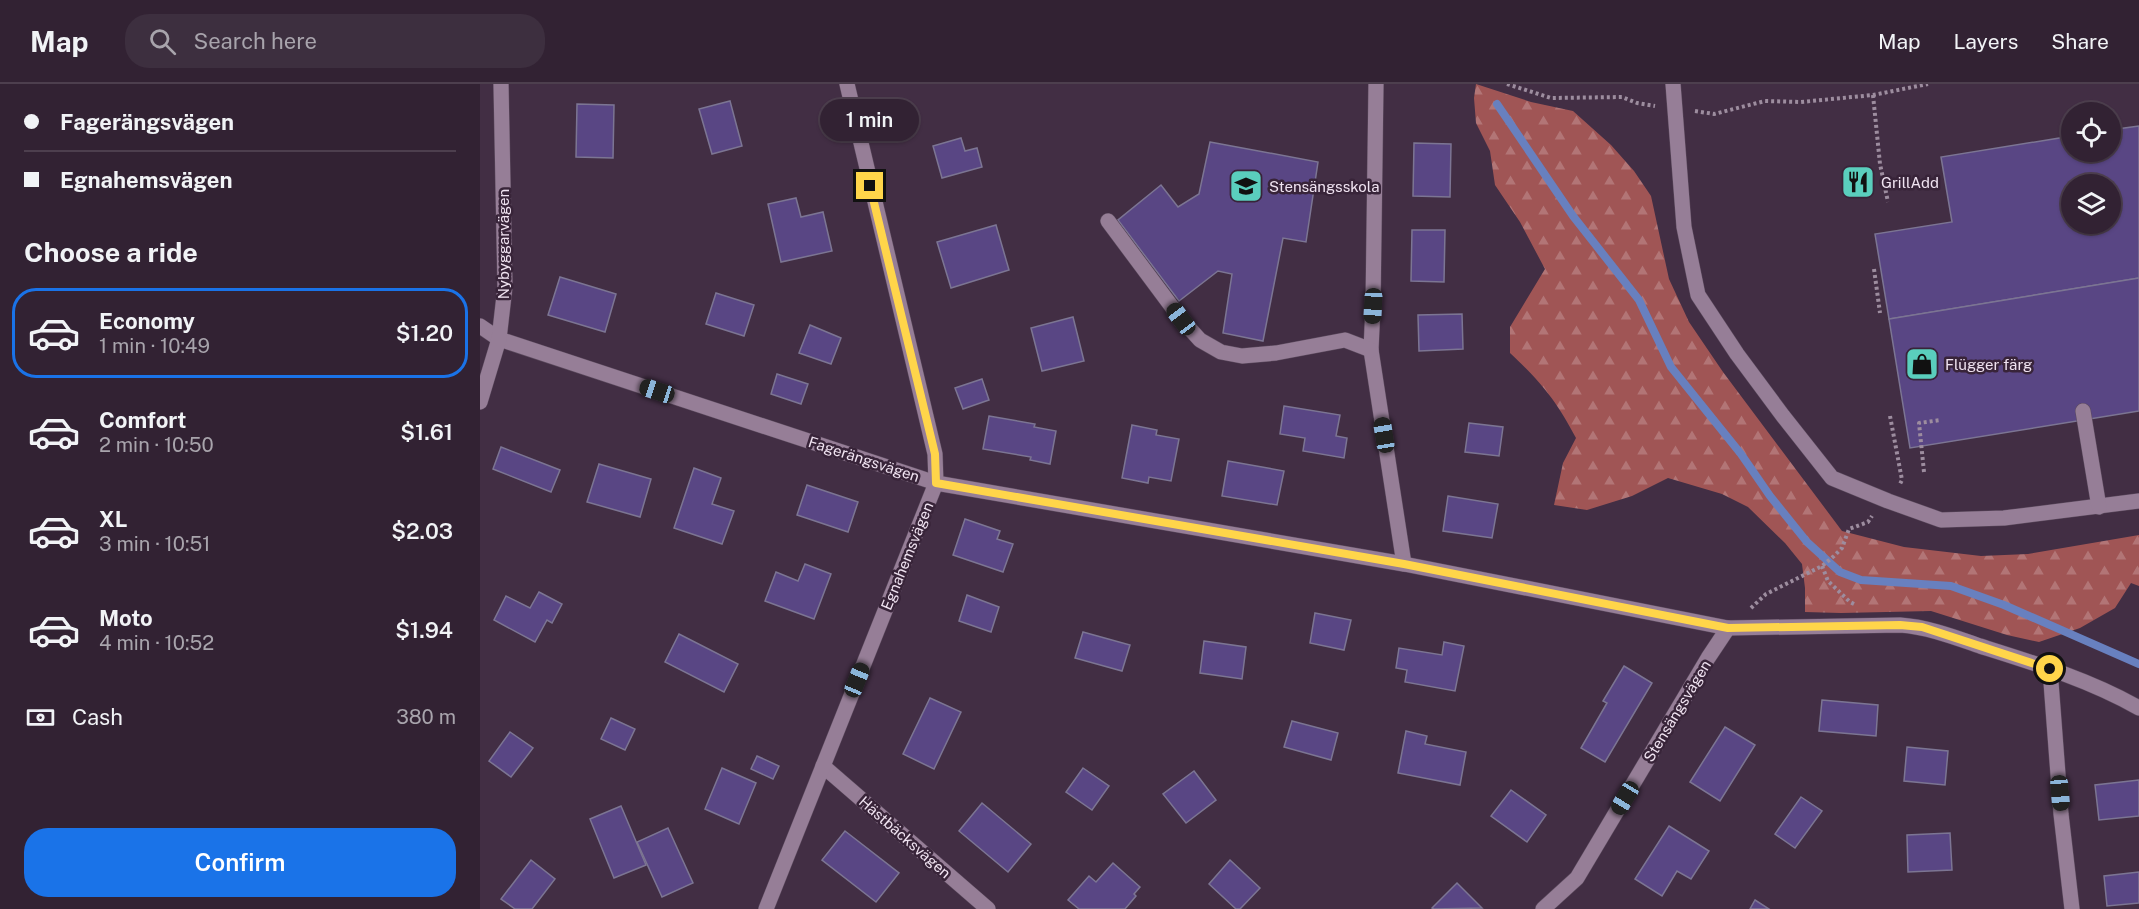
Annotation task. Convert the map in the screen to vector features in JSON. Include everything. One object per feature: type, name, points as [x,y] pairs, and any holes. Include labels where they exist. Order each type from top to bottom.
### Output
[{"type":"street","name":"Nybyggarvägen","points":[[480,402],[499,339],[505,287],[501,84]]},
{"type":"street","name":"Egnahemsvägen","points":[[766,909],[936,483],[935,454],[847,84]]},
{"type":"street","points":[[1376,84],[1371,350],[1404,564]]},
{"type":"street","points":[[1673,84],[1684,227],[1698,295],[1783,416],[1833,478],[1941,520],[2004,518],[2139,501]]},
{"type":"street","points":[[1107,221],[1181,319],[1200,340],[1221,352],[1242,356],[1276,353],[1345,340],[1371,350]]},
{"type":"street","name":"Fagerängsvägen","points":[[480,326],[499,339],[936,483],[1404,564],[1728,628],[1922,627],[2050,669],[2116,694],[2139,708]]},
{"type":"street","points":[[2083,411],[2099,507]]},
{"type":"street","name":"Stensängsvägen","points":[[1543,909],[1577,878],[1728,628]]},
{"type":"street","points":[[2050,669],[2061,814],[2072,909]]},
{"type":"street","name":"Hästbäcksvägen","points":[[823,766],[988,909]]},
{"type":"path","points":[[1507,84],[1551,98],[1622,97],[1637,103],[1714,114],[1765,100],[1801,102],[1874,95],[1928,84]]},
{"type":"path","points":[[1874,95],[1876,132],[1888,202]]},
{"type":"path","points":[[1874,269],[1880,313]]},
{"type":"path","points":[[1890,416],[1902,480],[1896,490]]},
{"type":"path","points":[[1924,472],[1919,423],[1941,420]]},
{"type":"path","points":[[1728,628],[1766,594],[1822,566],[1842,548],[1849,529],[1868,522],[1872,516]]},
{"type":"path","points":[[1822,566],[1827,581],[1850,602],[1860,606]]},
{"type":"green space","points":[[1476,84],[1531,102],[1573,111],[1611,145],[1634,171],[1651,196],[1669,279],[1689,322],[1723,372],[1842,531],[1904,547],[1981,556],[2028,554],[2139,535],[2139,586],[2131,583],[2115,608],[2080,628],[2039,642],[2007,635],[1931,611],[1805,612],[1802,564],[1785,543],[1748,507],[1722,494],[1668,478],[1632,496],[1587,510],[1554,505],[1563,463],[1576,438],[1547,392],[1510,353],[1510,327],[1545,269],[1520,222],[1495,185],[1490,151],[1476,123],[1474,98]]},
{"type":"building","points":[[730,101],[742,146],[712,154],[699,109]]},
{"type":"building","points":[[577,104],[614,105],[613,158],[576,157]]},
{"type":"building","points":[[2139,126],[2139,278],[1889,319],[1875,234],[1952,222],[1941,157],[2061,138],[2061,162],[2121,162],[2121,128]]},
{"type":"building","points":[[961,138],[965,151],[977,148],[982,167],[942,178],[933,146]]},
{"type":"building","points":[[1210,142],[1318,162],[1306,242],[1283,238],[1263,341],[1223,333],[1232,274],[1218,271],[1179,301],[1118,220],[1161,185],[1178,207],[1199,194]]},
{"type":"building","points":[[1414,143],[1451,144],[1450,197],[1413,196]]},
{"type":"building","name":"GrillAdd","points":[[1867,170],[1871,190],[1849,194],[1846,174]]},
{"type":"building","points":[[796,198],[801,217],[823,212],[832,251],[781,262],[768,204]]},
{"type":"building","points":[[996,225],[1009,270],[951,288],[937,242]]},
{"type":"building","points":[[1412,230],[1445,230],[1444,282],[1411,281]]},
{"type":"building","points":[[560,277],[616,294],[605,332],[548,315]]},
{"type":"building","points":[[2139,278],[2139,411],[1910,448],[1889,319]]},
{"type":"building","points":[[716,293],[754,305],[744,336],[706,324]]},
{"type":"building","points":[[1462,314],[1463,349],[1419,351],[1418,315]]},
{"type":"building","points":[[1073,317],[1084,361],[1042,371],[1031,328]]},
{"type":"building","points":[[810,325],[841,338],[831,364],[799,353]]},
{"type":"building","points":[[777,374],[808,384],[801,404],[771,394]]},
{"type":"building","points":[[982,379],[989,400],[963,409],[955,388]]},
{"type":"building","points":[[1284,406],[1340,415],[1336,436],[1347,438],[1344,458],[1303,451],[1305,438],[1280,434]]},
{"type":"building","points":[[989,416],[1035,424],[1034,427],[1056,431],[1050,464],[1030,460],[1031,457],[983,449]]},
{"type":"building","points":[[1469,423],[1503,427],[1499,456],[1465,452]]},
{"type":"building","points":[[1132,425],[1157,430],[1156,435],[1179,439],[1171,481],[1149,477],[1148,483],[1122,478]]},
{"type":"building","points":[[501,447],[560,470],[551,492],[493,469]]},
{"type":"building","points":[[1228,461],[1284,471],[1277,505],[1222,496]]},
{"type":"building","points":[[599,464],[651,479],[640,517],[587,502]]},
{"type":"building","points":[[694,468],[721,478],[712,504],[734,511],[722,544],[674,528]]},
{"type":"building","points":[[807,485],[858,502],[848,532],[797,515]]},
{"type":"building","points":[[1448,496],[1498,504],[1492,538],[1443,531]]},
{"type":"building","points":[[965,519],[1000,531],[997,539],[1013,544],[1003,572],[953,555]]},
{"type":"building","points":[[805,564],[831,574],[814,619],[765,601],[776,572],[798,581]]},
{"type":"building","points":[[539,592],[562,604],[552,623],[547,620],[535,642],[494,620],[506,596],[530,608]]},
{"type":"building","points":[[967,595],[999,607],[991,632],[959,621]]},
{"type":"building","points":[[1315,613],[1351,620],[1344,650],[1310,643]]},
{"type":"building","points":[[1083,632],[1130,645],[1122,671],[1075,658]]},
{"type":"building","points":[[679,634],[738,664],[724,692],[665,662]]},
{"type":"building","points":[[1204,641],[1246,647],[1242,679],[1200,673]]},
{"type":"building","points":[[1444,642],[1464,646],[1455,691],[1405,682],[1407,670],[1396,668],[1399,648],[1442,655]]},
{"type":"building","points":[[1624,666],[1652,683],[1605,762],[1581,748],[1607,703],[1603,701]]},
{"type":"building","points":[[930,698],[961,712],[934,769],[903,754]]},
{"type":"building","points":[[1822,700],[1878,705],[1876,736],[1819,731]]},
{"type":"building","points":[[611,718],[635,729],[625,750],[601,739]]},
{"type":"building","points":[[1292,721],[1338,733],[1331,760],[1284,747]]},
{"type":"building","points":[[1725,727],[1755,745],[1720,801],[1690,782]]},
{"type":"building","points":[[1406,731],[1427,736],[1425,744],[1466,752],[1460,785],[1398,773]]},
{"type":"building","points":[[510,732],[533,748],[511,777],[489,761]]},
{"type":"building","points":[[1907,747],[1948,751],[1945,785],[1904,781]]},
{"type":"building","points":[[757,756],[779,766],[773,779],[751,769]]},
{"type":"building","points":[[722,768],[756,783],[739,824],[705,809]]},
{"type":"building","points":[[1083,768],[1109,786],[1092,810],[1066,792]]},
{"type":"building","points":[[1194,771],[1216,800],[1186,823],[1163,794]]},
{"type":"building","points":[[2139,780],[2139,816],[2099,820],[2095,785]]},
{"type":"building","points":[[1511,790],[1546,815],[1527,842],[1491,816]]},
{"type":"building","points":[[1801,797],[1822,811],[1795,848],[1775,834]]},
{"type":"building","points":[[982,803],[1031,844],[1008,872],[959,831]]},
{"type":"building","points":[[621,806],[646,865],[614,878],[590,819]]},
{"type":"building","points":[[1669,826],[1709,851],[1691,879],[1677,871],[1662,896],[1635,879]]},
{"type":"building","points":[[668,828],[693,883],[662,897],[637,842]]},
{"type":"building","points":[[845,831],[899,873],[876,902],[822,860]]},
{"type":"building","points":[[1950,833],[1952,870],[1908,872],[1907,835]]},
{"type":"building","points":[[531,860],[555,879],[532,909],[515,909],[501,899]]},
{"type":"building","points":[[1230,860],[1260,888],[1240,909],[1236,909],[1209,884]]},
{"type":"building","points":[[1113,863],[1140,887],[1125,909],[1079,909],[1068,900],[1089,876],[1096,882]]},
{"type":"building","points":[[2139,872],[2139,903],[2107,906],[2104,876]]},
{"type":"building","points":[[1457,883],[1482,908],[1432,908]]},
{"type":"building","points":[[1755,900],[1769,909],[1750,909]]},
{"type":"waterway","points":[[1497,104],[1573,216],[1639,300],[1671,367],[1741,454],[1770,496],[1807,542],[1840,572],[1861,580],[1951,586],[2004,605],[2139,664]]},
{"type":"place","name":"GrillAdd","points":[[1858,182]]},
{"type":"place","name":"Stensängsskola","points":[[1246,186]]},
{"type":"place","name":"Flügger färg","points":[[1922,364]]},
{"type":"route","points":[[870,186],[935,454],[936,483],[1404,564],[1728,628],[1900,625],[1922,627],[2050,669]]}]
